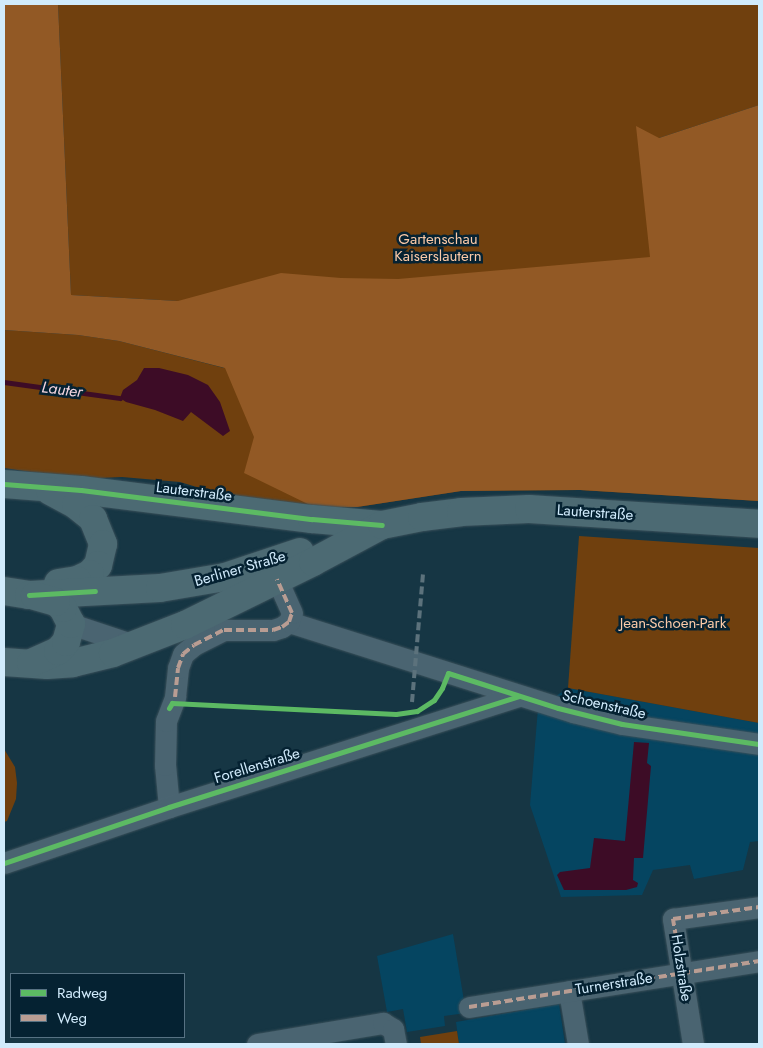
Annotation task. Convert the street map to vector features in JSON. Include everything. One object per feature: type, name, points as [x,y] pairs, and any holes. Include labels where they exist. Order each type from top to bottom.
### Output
[{"type":"main road","name":"Lauterstraße","points":[[4,484],[46,489],[81,490],[312,519],[382,525],[441,514],[503,509],[562,510],[756,523]]},
{"type":"main road","points":[[28,590],[77,580],[90,574],[98,565],[103,544],[98,528],[86,512],[46,489]]},
{"type":"main road","name":"Lauterstraße","points":[[16,663],[73,663],[113,653],[138,644],[185,625],[382,525]]},
{"type":"main road","name":"Berliner Straße","points":[[4,577],[28,590],[95,591],[160,588],[217,578],[382,525]]},
{"type":"main road","points":[[16,663],[58,651],[66,642],[71,624],[69,615],[56,602],[28,590]]},
{"type":"street","points":[[169,807],[164,766],[166,721],[174,697],[178,668],[183,654],[194,645],[224,630],[273,630],[290,622],[292,613],[277,579]]},
{"type":"street","name":"Schoenstraße","points":[[290,622],[519,696],[622,724],[759,744]]},
{"type":"street","points":[[71,624],[104,636],[138,644]]},
{"type":"street","name":"Forellenstraße","points":[[4,863],[169,807],[519,696]]},
{"type":"street","name":"Holzstraße","points":[[693,1044],[674,919],[759,907]]},
{"type":"street","name":"Turnerstraße","points":[[469,1007],[759,960]]},
{"type":"street","points":[[570,991],[578,1044]]},
{"type":"street","points":[[257,1044],[383,1023],[393,1029],[395,1041]]},
{"type":"shaded area","points":[[4,4],[58,4],[71,295],[178,301],[281,273],[341,278],[398,279],[650,257],[636,126],[659,138],[759,105],[759,501],[580,490],[461,491],[357,507],[316,508],[244,473],[254,437],[225,368],[119,341],[78,335],[4,330]]},
{"type":"shaded area","points":[[144,368],[159,368],[188,375],[208,385],[220,402],[230,431],[223,436],[191,412],[183,421],[155,410],[126,402],[120,398],[123,390],[137,380]]},
{"type":"shaded area","points":[[568,688],[759,723],[759,841],[750,842],[743,870],[694,879],[690,865],[653,870],[642,895],[561,897],[530,805],[538,708]]},
{"type":"shaded area","points":[[634,742],[649,743],[647,763],[651,766],[643,858],[634,858],[633,880],[638,883],[637,887],[626,890],[564,890],[557,875],[560,872],[590,868],[594,838],[625,841]]},
{"type":"shaded area","points":[[453,934],[466,1013],[444,1016],[445,1026],[407,1032],[403,1009],[387,1012],[377,956]]},
{"type":"shaded area","points":[[559,1004],[565,1044],[459,1044],[456,1022]]},
{"type":"green space","name":"Gartenschau Kaiserslautern","points":[[58,4],[759,4],[759,105],[659,138],[759,501],[580,490],[461,491],[357,507],[316,508],[230,497],[180,482],[122,477],[78,479],[4,468],[4,330],[78,335],[119,341],[224,368],[178,301],[71,295]]},
{"type":"green space","name":"Jean-Schoen-Park","points":[[579,536],[759,548],[759,723],[568,688]]},
{"type":"green space","points":[[4,749],[15,767],[17,783],[16,799],[7,821],[4,822]]},
{"type":"green space","points":[[457,1031],[459,1044],[421,1044],[420,1037]]},
{"type":"waterway","name":"Lauter","points":[[4,382],[120,398]]},
{"type":"railway","points":[[412,702],[423,574]]},
{"type":"marked path","points":[[175,697],[178,668],[183,654],[194,645],[224,630],[273,630],[289,622],[292,613],[277,579]]},
{"type":"marked path","points":[[682,973],[673,919],[759,907]]},
{"type":"marked path","points":[[469,1007],[759,961]]},
{"type":"cycle path","points":[[4,484],[81,490],[312,519],[382,525]]},
{"type":"cycle path","points":[[29,595],[95,591]]},
{"type":"cycle path","points":[[169,708],[172,703],[396,714],[417,711],[434,700],[442,688],[448,673],[558,708],[622,724],[759,744]]},
{"type":"cycle path","points":[[4,863],[169,807],[519,696]]}]
